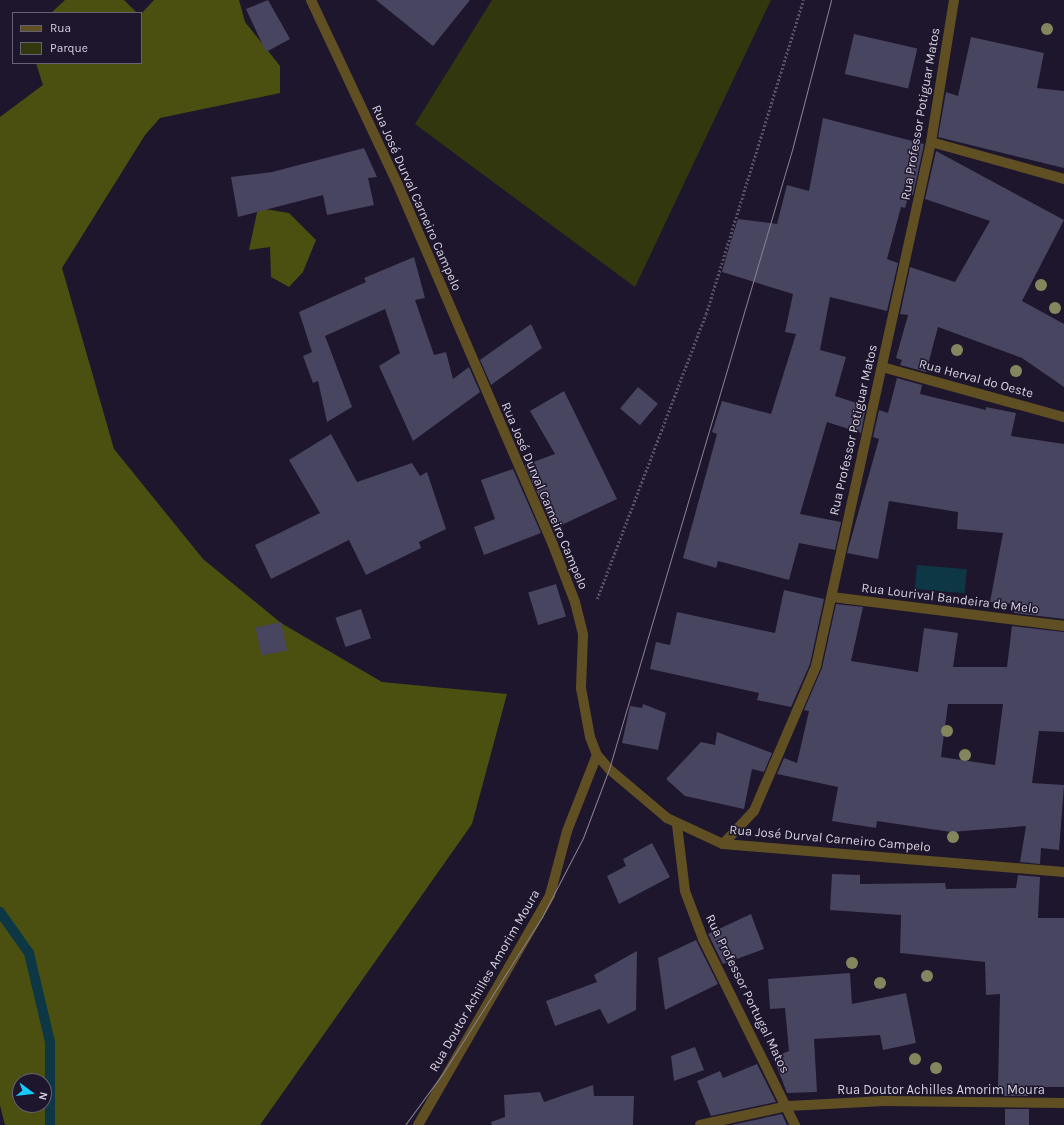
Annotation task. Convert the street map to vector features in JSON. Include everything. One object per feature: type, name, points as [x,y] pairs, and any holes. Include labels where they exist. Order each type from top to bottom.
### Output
[{"type":"street","name":"Rua José Durval Carneiro Campelo","points":[[311,0],[398,185],[553,545],[575,602],[583,636],[584,715],[597,755],[677,825],[723,844],[1064,872]]},
{"type":"street","name":"Rua Professor Potiguar Matos","points":[[723,844],[754,811],[779,759],[816,666],[931,142],[954,0]]},
{"type":"street","points":[[931,142],[1064,179]]},
{"type":"street","name":"Rua Herval do Oeste","points":[[882,366],[1064,417]]},
{"type":"street","name":"Rua Lourival Bandeira de Melo","points":[[832,597],[1064,626]]},
{"type":"street","name":"Rua Doutor Achilles Amorim Moura","points":[[418,1125],[550,895],[567,831],[597,755]]},
{"type":"street","name":"Rua Professor Portugal Matos","points":[[677,825],[685,891],[703,939],[788,1106],[795,1125]]},
{"type":"street","name":"Rua Doutor Achilles Amorim Moura","points":[[700,1125],[788,1106],[884,1101],[1064,1103]]},
{"type":"path","points":[[583,636],[706,314],[803,0]]},
{"type":"green space","points":[[65,0],[124,0],[136,12],[52,12]]},
{"type":"green space","points":[[154,0],[239,0],[245,22],[280,66],[280,93],[160,118],[145,135],[62,268],[114,449],[203,559],[281,623],[382,682],[507,694],[472,824],[260,1125],[5,1125],[0,1105],[0,117],[43,85],[36,64],[142,64],[142,13]]},
{"type":"green space","points":[[492,0],[771,0],[635,287],[415,124]]},
{"type":"green space","points":[[258,208],[289,213],[316,240],[303,272],[289,287],[271,277],[270,247],[249,250]]},
{"type":"water","points":[[917,565],[967,569],[965,593],[915,589]]},
{"type":"building","points":[[268,0],[290,39],[266,52],[246,9]]},
{"type":"building","points":[[376,0],[470,0],[433,46]]},
{"type":"building","points":[[854,34],[917,49],[908,89],[845,74]]},
{"type":"building","points":[[971,37],[1044,53],[1037,88],[1064,91],[1064,168],[938,137],[946,92],[958,96]]},
{"type":"building","points":[[823,118],[924,144],[913,195],[909,194],[905,208],[901,207],[887,259],[898,263],[887,311],[830,297],[820,350],[846,357],[835,396],[866,406],[861,433],[827,422],[800,514],[841,522],[835,550],[799,543],[789,580],[718,561],[716,568],[683,558],[717,434],[712,432],[722,401],[771,414],[796,334],[785,332],[793,294],[722,272],[730,244],[738,219],[777,224],[787,185],[809,191]]},
{"type":"building","points":[[364,148],[377,177],[368,178],[374,205],[327,215],[323,195],[238,217],[231,177],[272,172]]},
{"type":"building","points":[[936,151],[1064,220],[1022,301],[1064,324],[1064,387],[1022,358],[938,327],[926,372],[900,365],[902,360],[896,358],[908,315],[900,314],[910,267],[955,282],[990,221],[925,199]]},
{"type":"building","points":[[414,257],[425,298],[415,300],[434,355],[446,352],[453,379],[469,367],[480,392],[413,441],[379,366],[400,353],[385,309],[325,336],[352,407],[327,422],[318,381],[313,383],[303,356],[312,352],[299,312],[366,282],[364,278]]},
{"type":"building","points":[[531,324],[542,348],[491,385],[480,360]]},
{"type":"building","points":[[897,378],[922,385],[920,394],[986,410],[986,407],[1016,413],[1011,436],[1064,444],[1064,619],[1014,613],[1015,604],[990,602],[1003,533],[957,529],[958,512],[889,501],[878,559],[847,553],[879,439],[873,437],[879,410],[888,413]]},
{"type":"building","points":[[638,387],[658,404],[640,425],[620,408]]},
{"type":"building","points":[[564,391],[617,499],[553,529],[525,465],[555,454],[530,411]]},
{"type":"building","points":[[331,434],[357,482],[412,463],[420,476],[427,472],[446,529],[419,542],[421,548],[366,575],[349,540],[271,579],[255,545],[320,513],[289,460]]},
{"type":"building","points":[[513,469],[541,533],[484,555],[474,527],[495,519],[481,480]]},
{"type":"building","points":[[556,584],[566,617],[538,625],[528,592]]},
{"type":"building","points":[[784,590],[824,599],[810,664],[791,707],[757,700],[759,693],[650,669],[656,642],[670,645],[677,612],[775,633]]},
{"type":"building","points":[[836,604],[863,607],[851,661],[918,672],[924,628],[958,633],[953,667],[1007,667],[1012,626],[1064,632],[1064,732],[1039,731],[1032,783],[1064,785],[1059,850],[1041,848],[1040,864],[1020,862],[1026,826],[951,832],[877,821],[876,828],[832,821],[838,787],[777,774],[784,758],[797,763],[809,711],[804,710],[822,668]],"holes":[[[948,704],[1003,704],[995,765],[941,757]]]},
{"type":"building","points":[[361,609],[371,638],[346,647],[335,618]]},
{"type":"building","points":[[281,622],[287,650],[262,656],[256,627]]},
{"type":"building","points":[[643,704],[666,713],[658,750],[622,743],[630,706],[642,708]]},
{"type":"building","points":[[717,732],[772,753],[764,772],[752,769],[744,809],[685,796],[666,779],[701,742],[715,745]]},
{"type":"building","points":[[652,843],[670,877],[619,904],[607,876],[626,866],[623,859]]},
{"type":"building","points":[[832,874],[860,875],[860,884],[945,883],[946,889],[1016,888],[1018,875],[1040,877],[1038,918],[1064,918],[1064,1087],[1028,1087],[1028,1096],[1004,1096],[1004,1087],[998,1087],[1000,994],[986,995],[985,962],[900,953],[901,915],[830,910]]},
{"type":"building","points":[[751,914],[764,949],[723,964],[708,934]]},
{"type":"building","points":[[696,940],[718,984],[665,1010],[658,958]]},
{"type":"building","points":[[637,951],[636,1010],[608,1024],[600,1009],[555,1026],[546,1001],[597,982],[594,975]]},
{"type":"building","points":[[850,973],[852,1004],[906,993],[916,1043],[883,1050],[880,1035],[814,1039],[817,1092],[787,1093],[773,1057],[789,1051],[785,1008],[770,1009],[768,979]]},
{"type":"building","points":[[695,1047],[704,1070],[674,1081],[671,1056]]},
{"type":"building","points":[[757,1064],[776,1102],[711,1116],[697,1081],[720,1071],[723,1078]]},
{"type":"building","points":[[593,1085],[594,1096],[634,1096],[633,1125],[492,1125],[491,1122],[505,1117],[504,1095],[540,1092],[544,1102]]},
{"type":"building","points":[[1005,1109],[1029,1109],[1029,1125],[1005,1125]]},
{"type":"building","points":[[782,1114],[787,1125],[731,1125]]},
{"type":"waterway","points":[[0,912],[29,953],[50,1042],[50,1125]]},
{"type":"tram line","points":[[405,1125],[443,1073],[542,917],[583,838],[609,769],[792,150],[831,0]]}]
